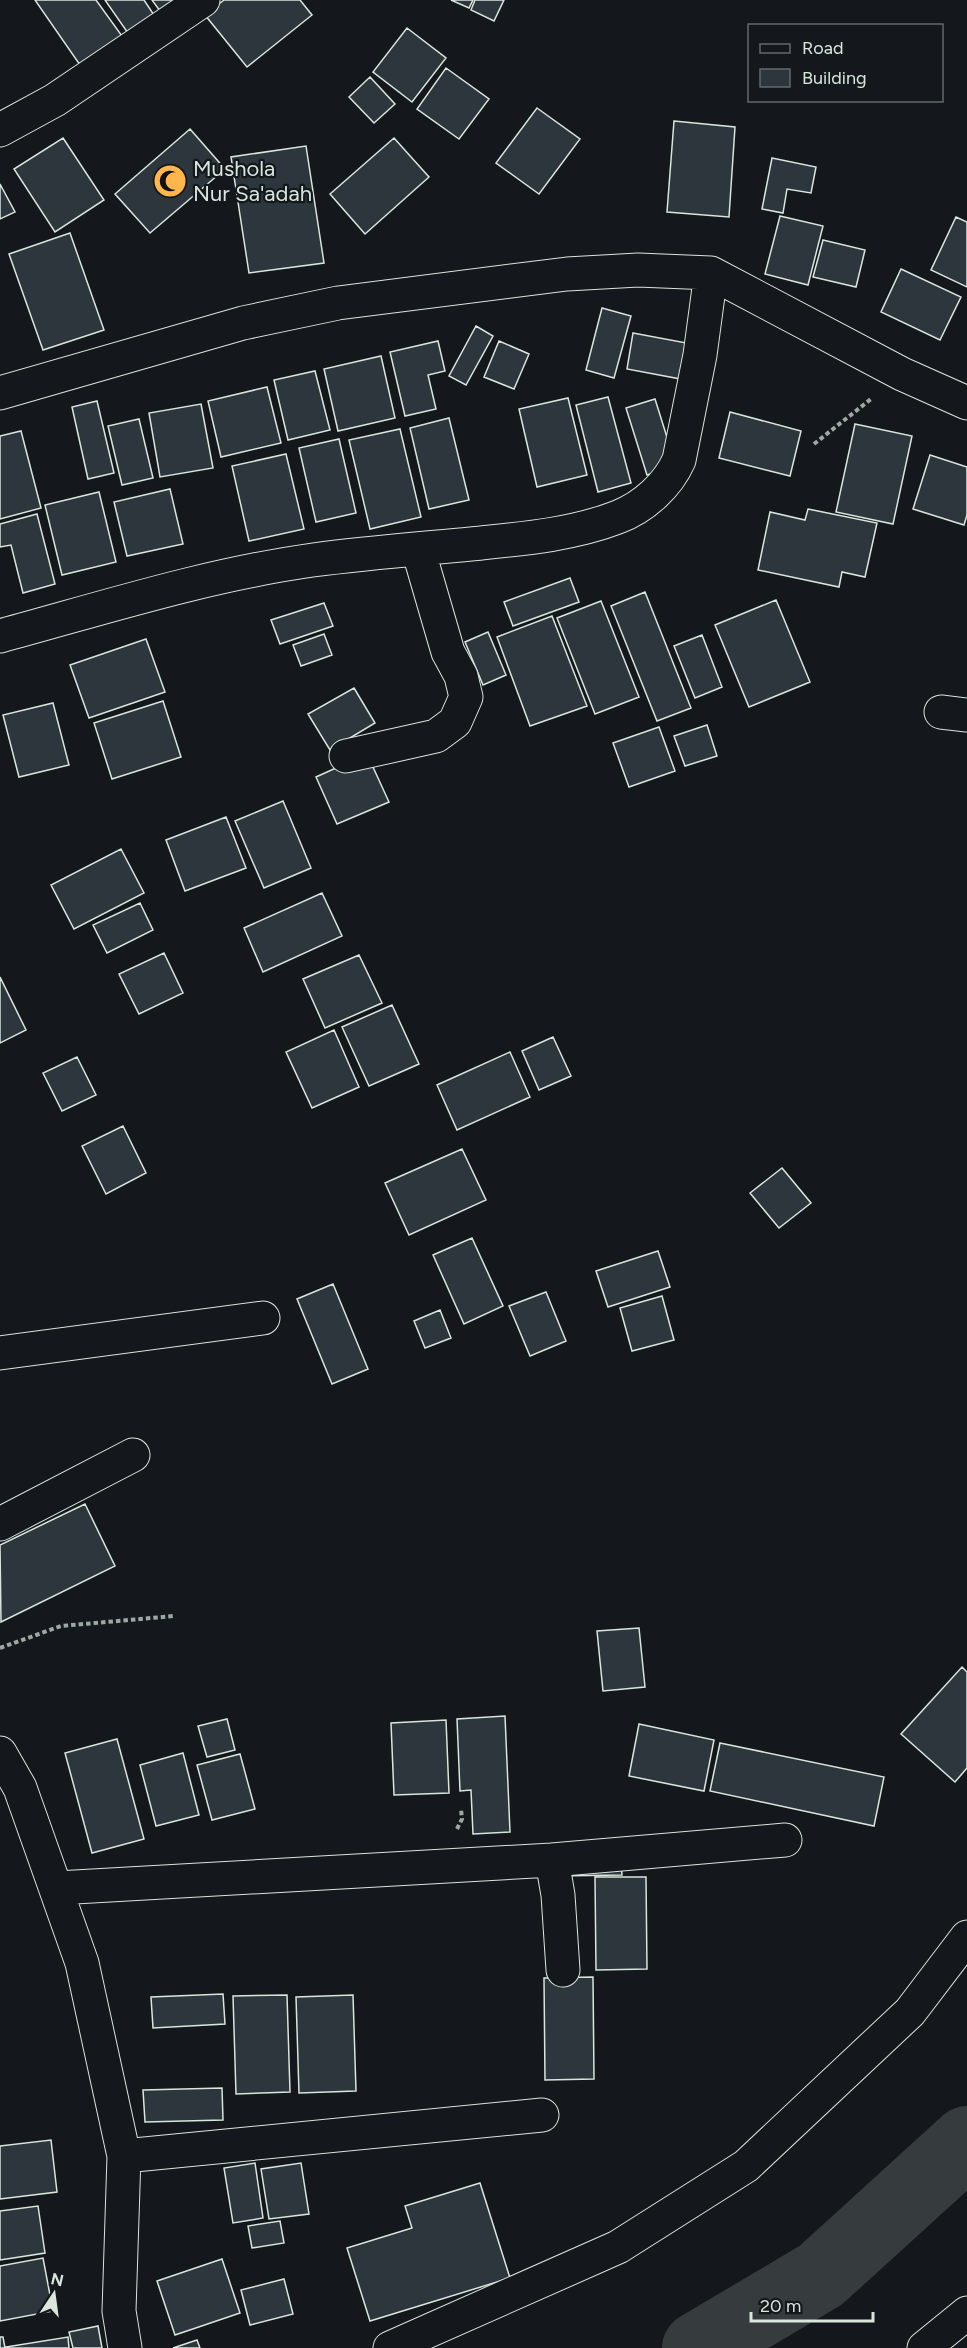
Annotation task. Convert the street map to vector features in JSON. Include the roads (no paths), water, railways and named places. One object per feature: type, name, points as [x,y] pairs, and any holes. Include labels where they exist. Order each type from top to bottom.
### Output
[{"type":"street","points":[[0,130],[55,100],[202,0]]},
{"type":"street","points":[[0,393],[243,324],[338,303],[567,274],[638,270],[711,273],[902,374],[967,403]]},
{"type":"street","points":[[0,636],[218,576],[313,560],[513,540],[582,528],[620,517],[646,501],[672,476],[679,460],[700,355],[711,273]]},
{"type":"street","points":[[346,756],[436,736],[455,722],[466,697],[461,676],[448,652],[418,549]]},
{"type":"street","points":[[0,1353],[263,1318]]},
{"type":"street","points":[[0,1524],[132,1455]]},
{"type":"street","points":[[0,1753],[20,1788],[82,1963],[124,2156],[119,2311],[125,2348]]},
{"type":"street","points":[[57,1888],[552,1860],[785,1840]]},
{"type":"street","points":[[552,1860],[558,1895],[563,1970]]},
{"type":"street","points":[[390,2348],[618,2247],[746,2166],[910,2012],[967,1937]]},
{"type":"street","points":[[124,2156],[542,2115]]},
{"type":"street","points":[[924,2348],[967,2313]]},
{"type":"waterway","points":[[698,2348],[821,2275],[967,2142]]},
{"type":"place","name":"Mushola Nur Sa'adah","points":[[170,181]]}]
